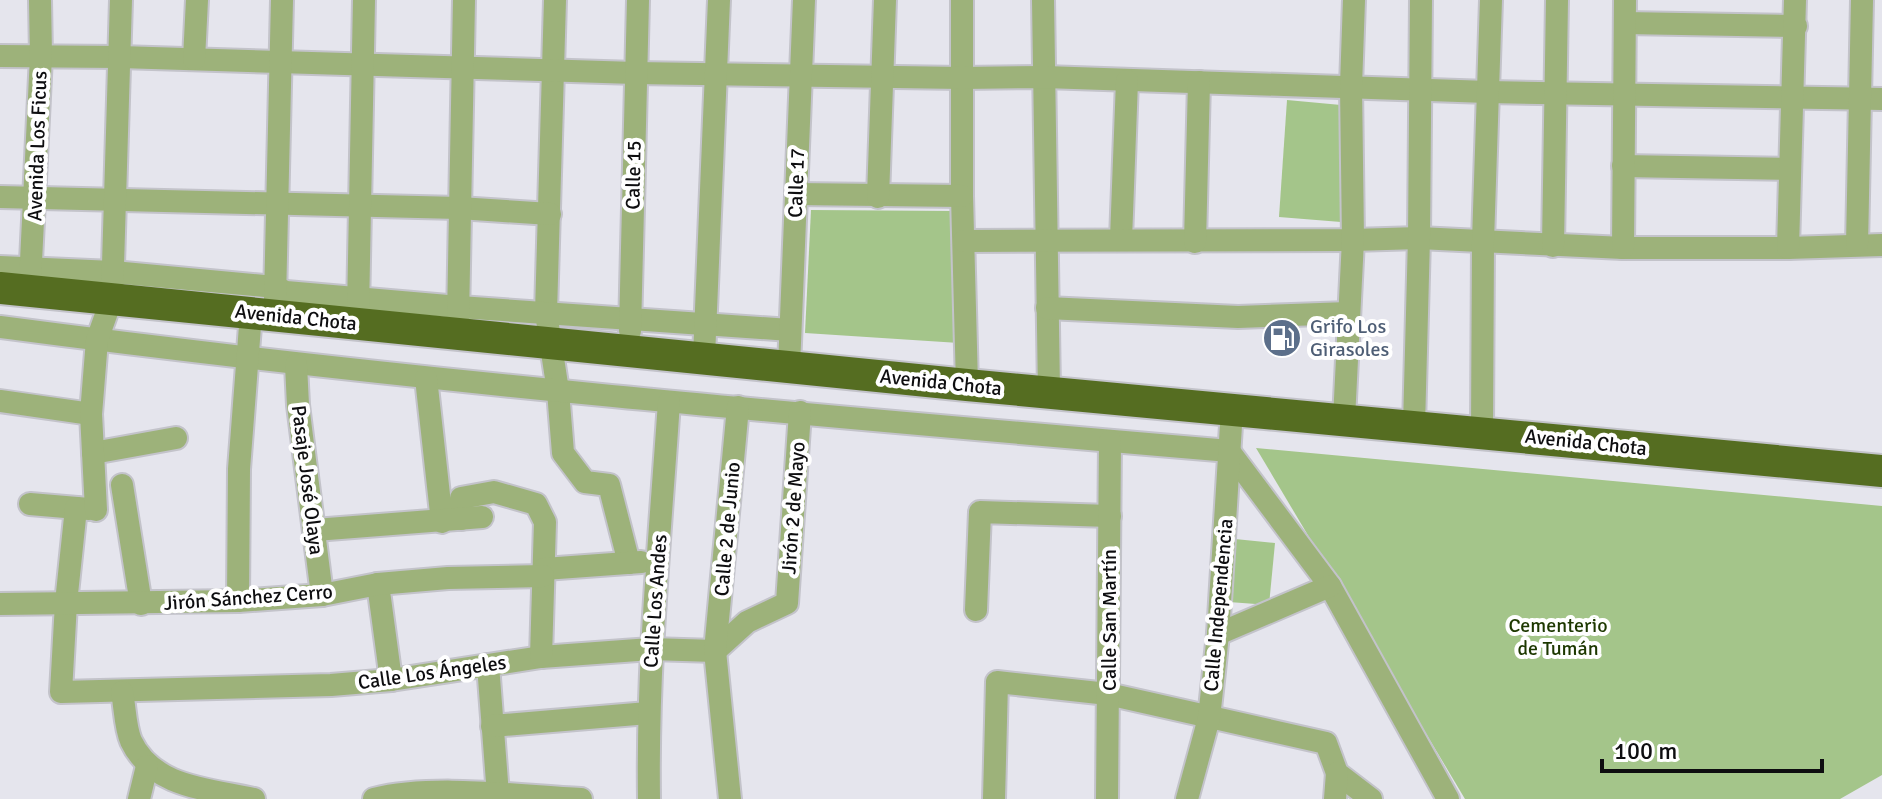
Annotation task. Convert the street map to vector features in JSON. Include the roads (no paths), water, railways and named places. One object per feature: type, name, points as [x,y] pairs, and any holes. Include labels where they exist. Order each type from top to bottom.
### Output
[{"type":"highway","name":"Avenida Chota","points":[[20,282],[113,285],[267,305],[358,310],[548,328],[630,351],[1882,471]]},
{"type":"street","name":"Avenida Los Ficus","points":[[20,282],[35,199],[41,56],[40,0]]},
{"type":"street","points":[[66,603],[86,509],[93,453],[91,414],[97,340],[113,285],[121,0]]},
{"type":"street","points":[[194,59],[197,0]]},
{"type":"street","points":[[238,601],[239,469],[246,359],[267,305],[276,205],[282,0]]},
{"type":"street","points":[[358,310],[364,0]]},
{"type":"street","points":[[458,320],[464,0]]},
{"type":"street","points":[[555,0],[548,328],[558,391],[563,453],[585,482],[609,485],[629,563]]},
{"type":"street","name":"Calle 15","points":[[630,351],[638,0]]},
{"type":"street","points":[[704,357],[719,0]]},
{"type":"street","name":"Calle 17","points":[[789,367],[804,0]]},
{"type":"street","points":[[878,197],[885,0]]},
{"type":"street","points":[[962,0],[962,196],[967,385]]},
{"type":"street","points":[[1043,0],[1049,392]]},
{"type":"street","points":[[1344,419],[1353,240],[1351,86],[1354,0]]},
{"type":"street","points":[[1414,426],[1421,0]]},
{"type":"street","points":[[1482,432],[1483,241],[1491,0]]},
{"type":"street","points":[[1553,246],[1557,0]]},
{"type":"street","points":[[1623,248],[1625,0]]},
{"type":"street","points":[[1788,248],[1795,0]]},
{"type":"street","points":[[1857,245],[1871,99],[1862,0]]},
{"type":"street","points":[[1625,23],[1796,26]]},
{"type":"street","points":[[0,56],[635,73],[1045,77],[1555,94],[1871,99]]},
{"type":"street","points":[[1121,239],[1127,81]]},
{"type":"street","points":[[1195,242],[1199,82]]},
{"type":"street","points":[[1623,166],[1790,169]]},
{"type":"street","points":[[796,194],[962,196]]},
{"type":"street","points":[[0,197],[459,208],[550,214]]},
{"type":"street","points":[[964,241],[1121,239],[1195,242],[1419,238],[1623,248],[1882,245]]},
{"type":"street","points":[[0,267],[20,282]]},
{"type":"street","points":[[1047,308],[1238,317],[1349,313]]},
{"type":"street","points":[[548,328],[630,319],[790,330]]},
{"type":"street","points":[[0,327],[296,365],[669,402],[1229,451],[1330,586],[1448,799]]},
{"type":"street","name":"Pasaje José Olaya","points":[[296,365],[298,405],[322,595]]},
{"type":"street","points":[[426,378],[462,519]]},
{"type":"street","points":[[0,401],[91,414]]},
{"type":"street","name":"Calle Los Andes","points":[[649,799],[651,649],[669,402]]},
{"type":"street","name":"Calle 2 de Junio","points":[[730,799],[715,651],[738,407]]},
{"type":"street","name":"Calle Independencia","points":[[1187,799],[1209,718],[1218,634],[1232,409]]},
{"type":"street","name":"Jirón 2 de Mayo","points":[[715,651],[747,622],[787,603],[800,412]]},
{"type":"street","points":[[93,453],[176,438]]},
{"type":"street","name":"Calle San Martín","points":[[1107,799],[1110,441]]},
{"type":"street","points":[[122,485],[141,604]]},
{"type":"street","points":[[462,519],[461,498],[494,492],[536,504],[545,522],[541,657]]},
{"type":"street","points":[[30,504],[86,509],[126,517]]},
{"type":"street","points":[[976,610],[980,512],[1110,516]]},
{"type":"street","points":[[315,530],[462,519]]},
{"type":"street","name":"Jirón Sánchez Cerro","points":[[0,604],[238,601],[322,595],[378,584],[658,561]]},
{"type":"street","points":[[378,584],[391,680]]},
{"type":"street","points":[[1218,634],[1330,586]]},
{"type":"street","name":"Calle Los Ángeles","points":[[66,603],[61,692],[331,685],[391,680],[541,657],[651,649],[715,651]]},
{"type":"street","points":[[488,665],[498,795]]},
{"type":"street","points":[[994,799],[997,682],[1108,694],[1326,743],[1337,773],[1335,799]]},
{"type":"street","points":[[122,692],[130,739],[147,766],[171,781],[254,799]]},
{"type":"street","points":[[492,726],[648,713]]},
{"type":"street","points":[[139,799],[147,766]]},
{"type":"street","points":[[1337,773],[1371,799]]},
{"type":"street","points":[[374,799],[395,794],[581,799]]},
{"type":"place","name":"Grifo Los Girasoles","points":[[1282,338]]},
{"type":"park label","name":"Cementerio de Tumán","points":[[1558,636]]}]
